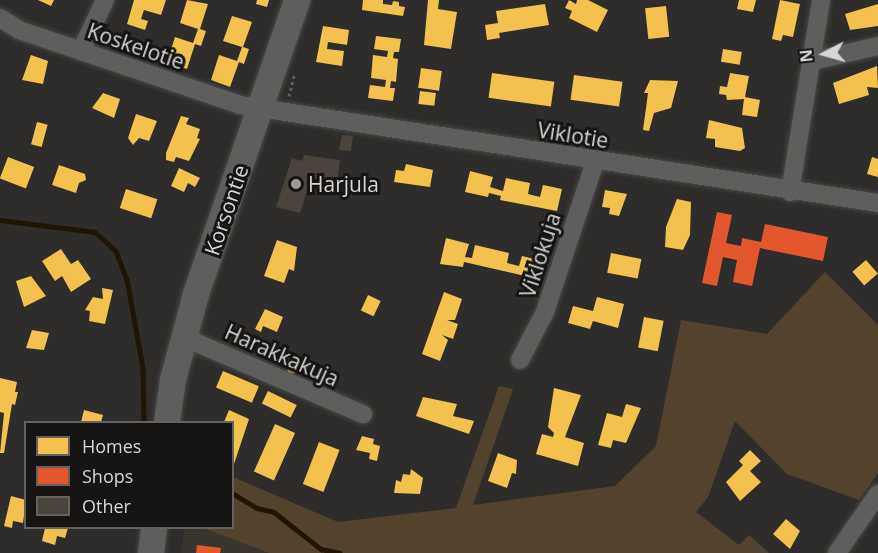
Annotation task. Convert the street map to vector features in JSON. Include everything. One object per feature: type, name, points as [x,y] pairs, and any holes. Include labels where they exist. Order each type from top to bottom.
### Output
[{"type":"main road","name":"Korsontie","points":[[167,421],[183,337],[297,0]]},
{"type":"main road","points":[[151,553],[154,529]]},
{"type":"street","points":[[81,51],[105,0]]},
{"type":"street","points":[[790,192],[821,0]]},
{"type":"street","name":"Koskelotie","points":[[0,18],[19,30],[240,105],[262,108]]},
{"type":"street","points":[[812,61],[878,46]]},
{"type":"street","name":"Viklotie","points":[[262,108],[594,162],[878,203]]},
{"type":"street","name":"Viklokuja","points":[[520,360],[545,312],[594,162]]},
{"type":"street","name":"Harakkakuja","points":[[183,337],[363,414]]},
{"type":"street","points":[[837,553],[878,494]]},
{"type":"shaded area","points":[[825,272],[878,325],[878,473],[859,500],[787,474],[735,421],[708,497],[696,512],[739,545],[749,535],[769,553],[269,553],[206,529],[234,529],[234,477],[338,522],[456,508],[499,386],[513,389],[473,505],[615,486],[656,446],[681,320],[767,334]]},
{"type":"shaded area","points":[[184,529],[206,529],[269,553],[181,553]]},
{"type":"building: Homes","points":[[38,0],[54,0],[51,6]]},
{"type":"building: Homes","points":[[134,0],[166,0],[161,15],[144,10],[141,19],[148,21],[145,30],[127,24]]},
{"type":"building: Homes","points":[[187,0],[208,4],[200,29],[206,31],[201,46],[195,44],[187,69],[167,62],[175,37],[193,43],[198,29],[180,23]]},
{"type":"building: Homes","points":[[257,0],[269,0],[267,7],[256,4]]},
{"type":"building: Homes","points":[[363,0],[383,0],[383,4],[392,5],[393,1],[399,2],[399,6],[405,7],[403,16],[362,10]]},
{"type":"building: Homes","points":[[428,0],[439,0],[438,9],[457,12],[451,49],[424,45]]},
{"type":"building: Homes","points":[[569,0],[576,4],[577,0],[588,0],[608,10],[597,32],[569,18],[572,11],[565,8]]},
{"type":"building: Homes","points":[[739,0],[756,0],[753,12],[737,9]]},
{"type":"building: Homes","points":[[780,0],[800,4],[793,37],[783,35],[781,41],[772,39]]},
{"type":"building: Homes","points":[[545,4],[549,25],[499,33],[500,38],[487,40],[485,25],[498,23],[496,11]]},
{"type":"building: Homes","points":[[878,4],[878,26],[850,30],[845,14]]},
{"type":"building: Homes","points":[[666,6],[669,37],[648,39],[645,8]]},
{"type":"building: Homes","points":[[232,16],[252,22],[243,47],[249,49],[244,64],[239,62],[230,87],[211,80],[219,55],[237,61],[242,47],[223,41]]},
{"type":"building: Homes","points":[[323,26],[349,30],[347,45],[328,42],[327,49],[344,51],[342,66],[316,62]]},
{"type":"building: Homes","points":[[376,36],[401,39],[399,52],[394,52],[393,58],[398,59],[396,82],[391,81],[390,88],[395,88],[393,101],[368,98],[370,85],[385,87],[386,80],[371,78],[373,55],[387,57],[388,51],[374,49]]},
{"type":"building: Homes","points":[[723,49],[742,52],[740,65],[721,62]]},
{"type":"building: Homes","points":[[31,55],[48,61],[43,84],[22,80]]},
{"type":"building: Homes","points":[[877,66],[878,88],[867,87],[869,95],[839,104],[833,83]]},
{"type":"building: Homes","points":[[421,68],[442,71],[439,91],[418,88]]},
{"type":"building: Homes","points":[[492,73],[554,82],[551,107],[489,98]]},
{"type":"building: Homes","points":[[730,73],[749,76],[745,97],[760,100],[757,117],[742,115],[744,99],[727,100],[726,95],[719,94],[720,86],[727,87]]},
{"type":"building: Homes","points":[[574,75],[623,82],[619,107],[571,100]]},
{"type":"building: Homes","points":[[650,80],[678,81],[671,108],[654,113],[649,131],[643,130],[648,93],[644,93]]},
{"type":"building: Homes","points":[[420,91],[436,93],[434,106],[418,104]]},
{"type":"building: Homes","points":[[103,93],[120,99],[114,118],[92,108]]},
{"type":"building: Homes","points":[[136,114],[157,121],[149,141],[139,138],[133,145],[128,138]]},
{"type":"building: Homes","points":[[181,116],[189,118],[186,124],[200,129],[197,138],[200,139],[189,161],[176,157],[174,162],[166,160],[166,153]]},
{"type":"building: Homes","points":[[709,120],[742,128],[745,148],[740,151],[715,147],[715,139],[706,138]]},
{"type":"building: Homes","points":[[37,122],[48,125],[42,147],[31,144]]},
{"type":"building: Homes","points":[[8,157],[34,167],[26,189],[0,179]]},
{"type":"building: Homes","points":[[872,157],[878,159],[878,177],[867,174]]},
{"type":"building: Homes","points":[[406,164],[433,170],[430,187],[394,182],[396,170],[404,171]]},
{"type":"building: Homes","points":[[59,165],[85,174],[86,180],[79,183],[76,193],[52,185]]},
{"type":"building: Homes","points":[[179,168],[200,178],[195,187],[188,183],[184,192],[171,186]]},
{"type":"building: Homes","points":[[470,171],[493,177],[490,187],[503,191],[506,178],[530,183],[528,194],[540,197],[543,185],[562,189],[557,211],[500,200],[501,196],[489,193],[488,197],[465,192]]},
{"type":"building: Homes","points":[[126,189],[157,199],[151,218],[120,208]]},
{"type":"building: Homes","points":[[605,190],[627,194],[619,216],[609,214],[610,208],[602,207]]},
{"type":"building: Homes","points":[[677,199],[691,202],[690,235],[683,250],[665,247],[666,227]]},
{"type":"building: Homes","points":[[446,238],[469,244],[465,257],[472,258],[475,245],[509,253],[507,263],[519,266],[522,256],[538,260],[534,278],[464,262],[463,267],[440,264]]},
{"type":"building: Homes","points":[[277,240],[297,247],[294,271],[289,269],[284,283],[264,276]]},
{"type":"building: Homes","points":[[61,249],[71,264],[78,260],[91,279],[71,292],[62,276],[55,281],[42,261]]},
{"type":"building: Homes","points":[[611,253],[641,259],[638,279],[607,273]]},
{"type":"building: Homes","points":[[866,260],[878,274],[864,285],[852,272]]},
{"type":"building: Homes","points":[[31,276],[46,296],[24,307],[16,281]]},
{"type":"building: Homes","points":[[102,288],[113,290],[105,324],[89,321],[90,311],[85,310],[93,297],[103,299]]},
{"type":"building: Homes","points":[[444,292],[462,299],[455,320],[447,320],[458,324],[453,339],[442,335],[448,340],[440,361],[422,354]]},
{"type":"building: Homes","points":[[368,295],[381,301],[374,316],[361,310]]},
{"type":"building: Homes","points":[[597,297],[624,304],[618,328],[593,321],[590,329],[568,323],[573,306],[593,311]]},
{"type":"building: Homes","points":[[265,309],[283,317],[277,332],[263,326],[261,332],[255,329]]},
{"type":"building: Homes","points":[[644,317],[664,321],[658,351],[638,347]]},
{"type":"building: Homes","points":[[32,330],[49,333],[44,350],[26,348]]},
{"type":"building: Homes","points":[[299,355],[302,372],[288,374],[285,357]]},
{"type":"building: Homes","points":[[223,371],[259,386],[252,403],[216,388]]},
{"type":"building: Homes","points":[[0,378],[17,382],[15,392],[18,392],[15,405],[12,404],[4,453],[0,453],[4,413],[0,412]]},
{"type":"building: Homes","points":[[554,388],[581,395],[565,437],[584,443],[578,466],[536,454],[542,434],[553,437],[554,433],[548,427]]},
{"type":"building: Homes","points":[[268,391],[297,405],[291,418],[262,404]]},
{"type":"building: Homes","points":[[423,397],[457,404],[453,416],[474,421],[469,434],[416,416]]},
{"type":"building: Homes","points":[[626,404],[641,408],[626,443],[613,440],[611,448],[598,445],[607,413],[622,417]]},
{"type":"building: Homes","points":[[84,410],[103,415],[101,421],[81,421]]},
{"type":"building: Homes","points":[[229,410],[249,419],[234,464],[234,421],[224,421]]},
{"type":"building: Homes","points":[[275,424],[295,433],[274,480],[254,472]]},
{"type":"building: Homes","points":[[362,436],[374,439],[373,444],[380,446],[377,461],[369,459],[370,453],[356,450]]},
{"type":"building: Homes","points":[[319,442],[340,450],[323,492],[303,484]]},
{"type":"building: Homes","points":[[750,450],[761,461],[750,471],[761,482],[740,501],[726,482],[743,465],[739,461]]},
{"type":"building: Homes","points":[[498,453],[517,460],[516,474],[512,473],[507,488],[488,481]]},
{"type":"building: Homes","points":[[411,469],[423,478],[420,494],[394,493],[396,480],[401,482],[403,474],[410,475]]},
{"type":"building: Homes","points":[[11,496],[24,499],[23,523],[13,521],[12,528],[4,526]]},
{"type":"building: Homes","points":[[786,519],[800,531],[790,549],[773,534]]},
{"type":"building: Homes","points":[[45,529],[68,529],[65,538],[57,536],[55,545],[42,541]]},
{"type":"building: Shops","points":[[717,212],[732,215],[726,243],[741,246],[742,238],[761,242],[765,224],[828,237],[823,261],[760,248],[752,286],[733,282],[737,260],[723,257],[717,286],[702,283]]},
{"type":"building: Shops","points":[[197,545],[221,548],[220,553],[196,553]]},
{"type":"building: Other","points":[[342,135],[353,136],[351,151],[339,150]]},
{"type":"building: Other","name":"Harjula","points":[[304,155],[340,160],[338,177],[311,178],[300,213],[276,207],[292,158],[302,161]]},
{"type":"waterway","points":[[0,220],[95,232],[116,251],[127,279],[143,368],[144,421]]},
{"type":"waterway","points":[[234,494],[257,508],[274,512],[321,549],[340,553]]},
{"type":"place","name":"Harjula","points":[[296,184]]}]
